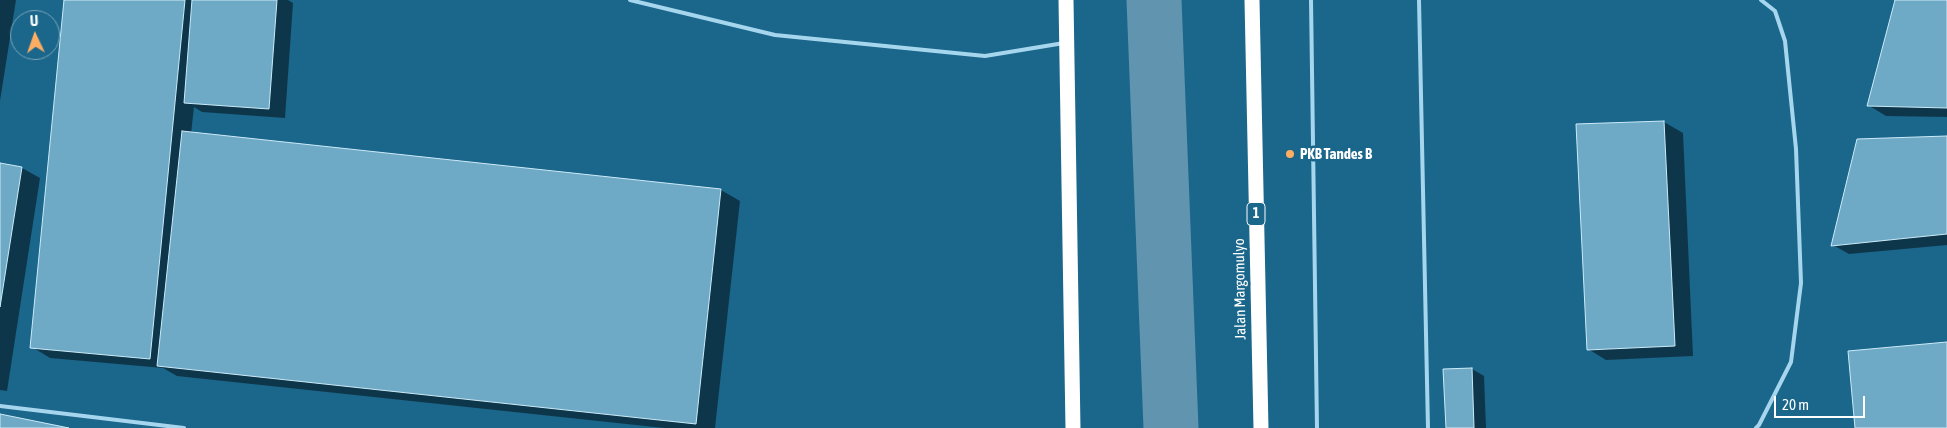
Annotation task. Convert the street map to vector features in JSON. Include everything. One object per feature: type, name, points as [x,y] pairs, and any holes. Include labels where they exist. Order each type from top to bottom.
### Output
[{"type":"highway","points":[[1066,0],[1073,428]]},
{"type":"highway","name":"Jalan Margomulyo","points":[[1252,0],[1260,428]]},
{"type":"lane","points":[[630,0],[775,35],[985,56],[1067,43]]},
{"type":"lane","points":[[1311,0],[1317,428]]},
{"type":"lane","points":[[1419,0],[1428,428]]},
{"type":"lane","points":[[1756,428],[1791,362],[1800,283],[1796,148],[1785,41],[1775,11],[1761,0]]},
{"type":"lane","points":[[0,406],[184,428]]},
{"type":"building","points":[[64,0],[185,0],[150,359],[30,348],[58,60],[60,60]]},
{"type":"building","points":[[192,0],[277,0],[269,109],[184,103]]},
{"type":"building","points":[[1895,0],[1947,0],[1947,108],[1867,106]]},
{"type":"building","points":[[1664,121],[1675,346],[1587,350],[1576,124]]},
{"type":"building","points":[[182,131],[721,189],[696,424],[157,366]]},
{"type":"building","points":[[1947,136],[1947,234],[1831,246],[1857,139]]},
{"type":"building","points":[[0,163],[22,167],[0,307]]},
{"type":"building","points":[[1947,342],[1947,428],[1855,428],[1848,351]]},
{"type":"building","points":[[1472,368],[1474,428],[1446,428],[1443,369]]},
{"type":"building","points":[[0,414],[69,428],[0,428]]},
{"type":"waterway","points":[[1154,0],[1171,428]]},
{"type":"place","name":"PKB Tandes B","points":[[1290,154]]}]
